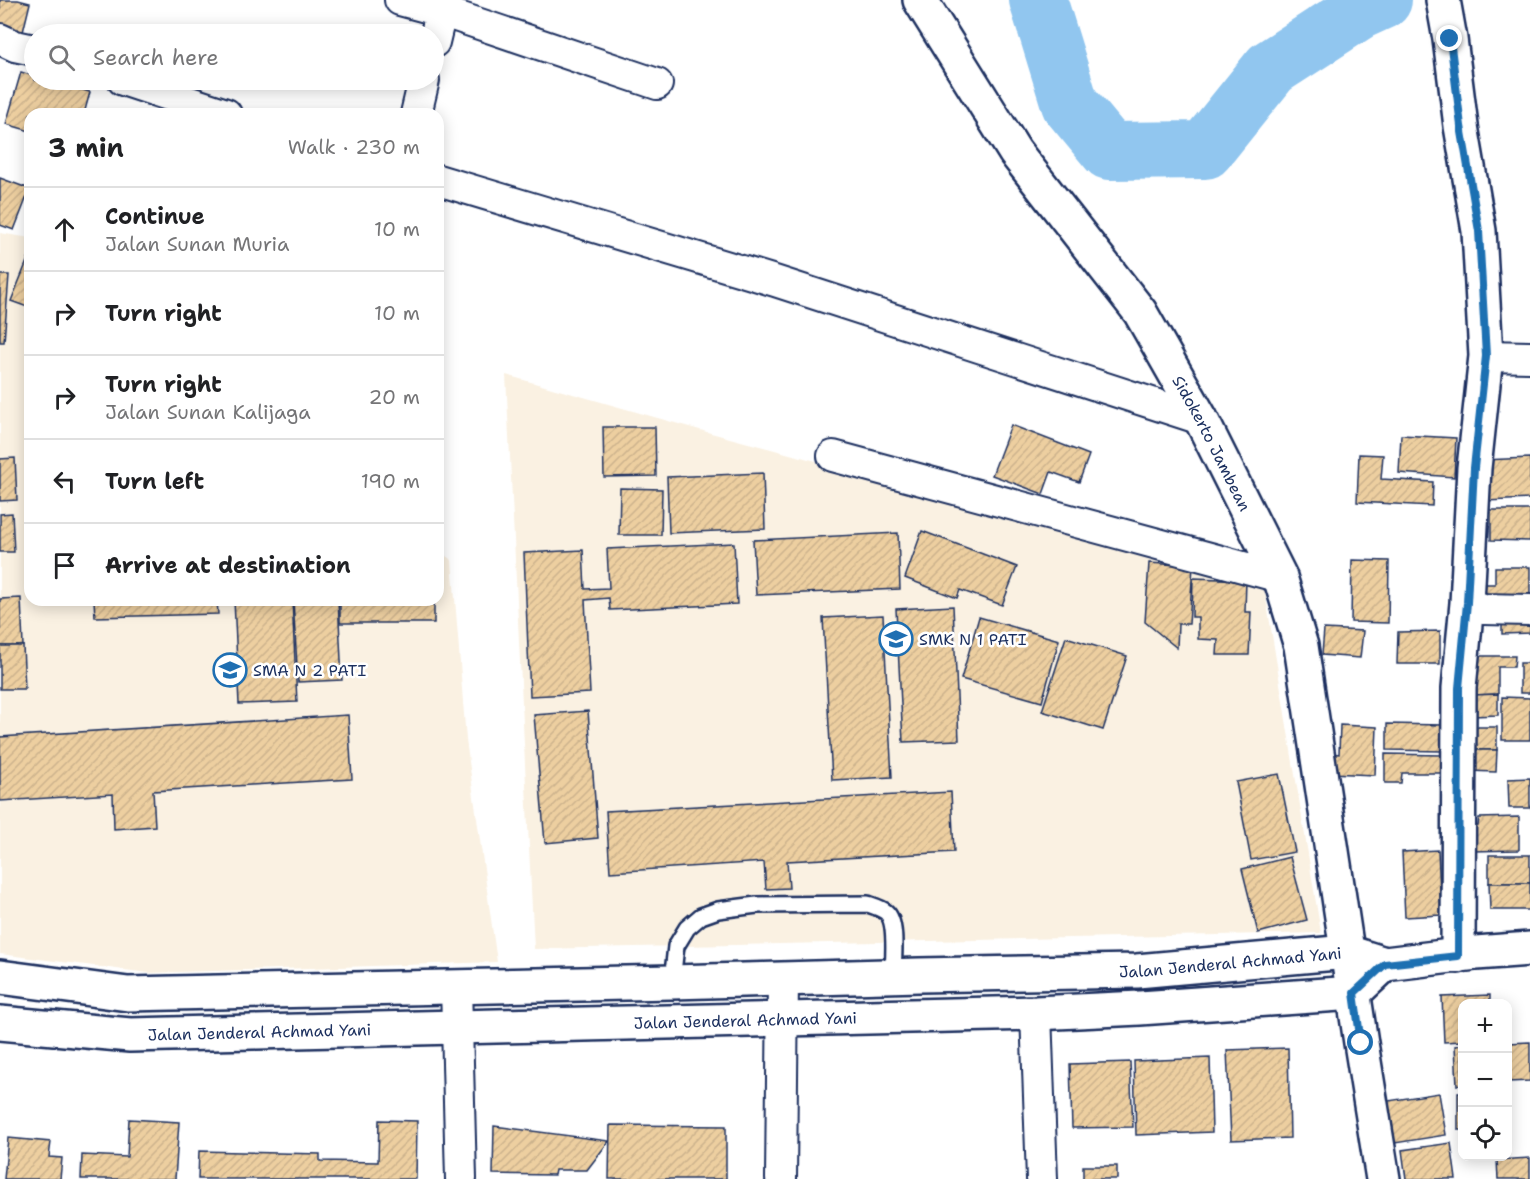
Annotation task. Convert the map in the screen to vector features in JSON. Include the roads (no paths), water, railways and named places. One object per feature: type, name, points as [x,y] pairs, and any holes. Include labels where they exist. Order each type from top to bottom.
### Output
[{"type":"main road","name":"Sidokerto Jambean","points":[[920,0],[1015,152],[1140,312],[1201,419],[1280,577],[1301,646],[1383,1179]]},
{"type":"main road","points":[[1443,0],[1479,231],[1486,356],[1474,468],[1467,603],[1459,688],[1458,956]]},
{"type":"main road","points":[[1354,993],[1385,964],[1530,949]]},
{"type":"main road","name":"Jalan Jenderal Achmad Yani","points":[[0,977],[128,994],[1137,971],[1347,952],[1385,964]]},
{"type":"main road","points":[[1137,971],[1140,1008]]},
{"type":"main road","points":[[1028,973],[1032,1013]]},
{"type":"main road","points":[[906,976],[920,1015]]},
{"type":"main road","name":"Jalan Jenderal Achmad Yani","points":[[0,1023],[130,1035],[1032,1013],[1354,993]]},
{"type":"main road","points":[[128,994],[130,1035]]},
{"type":"street","points":[[400,0],[442,6],[657,84]]},
{"type":"street","points":[[438,24],[442,6]]},
{"type":"street","points":[[153,90],[208,108]]},
{"type":"street","points":[[417,108],[422,90]]},
{"type":"street","points":[[444,182],[775,281],[1201,419]]},
{"type":"street","points":[[1486,356],[1530,357]]},
{"type":"street","points":[[833,456],[1280,577]]},
{"type":"street","points":[[1467,603],[1483,609],[1530,610]]},
{"type":"street","points":[[781,1179],[783,979]]},
{"type":"street","points":[[456,986],[461,1179]]},
{"type":"street","points":[[1032,1013],[1042,1179]]},
{"type":"lane","points":[[672,982],[676,946],[687,928],[701,916],[718,910],[758,905],[868,904],[883,910],[888,914],[892,923],[906,976]]},
{"type":"waterway","points":[[1038,0],[1070,104],[1109,151],[1205,150],[1271,68],[1359,11],[1383,0]]},
{"type":"place","name":"SMK N 1 PATI","points":[[896,639]]},
{"type":"place","name":"SMA N 2 PATI","points":[[230,670]]}]
